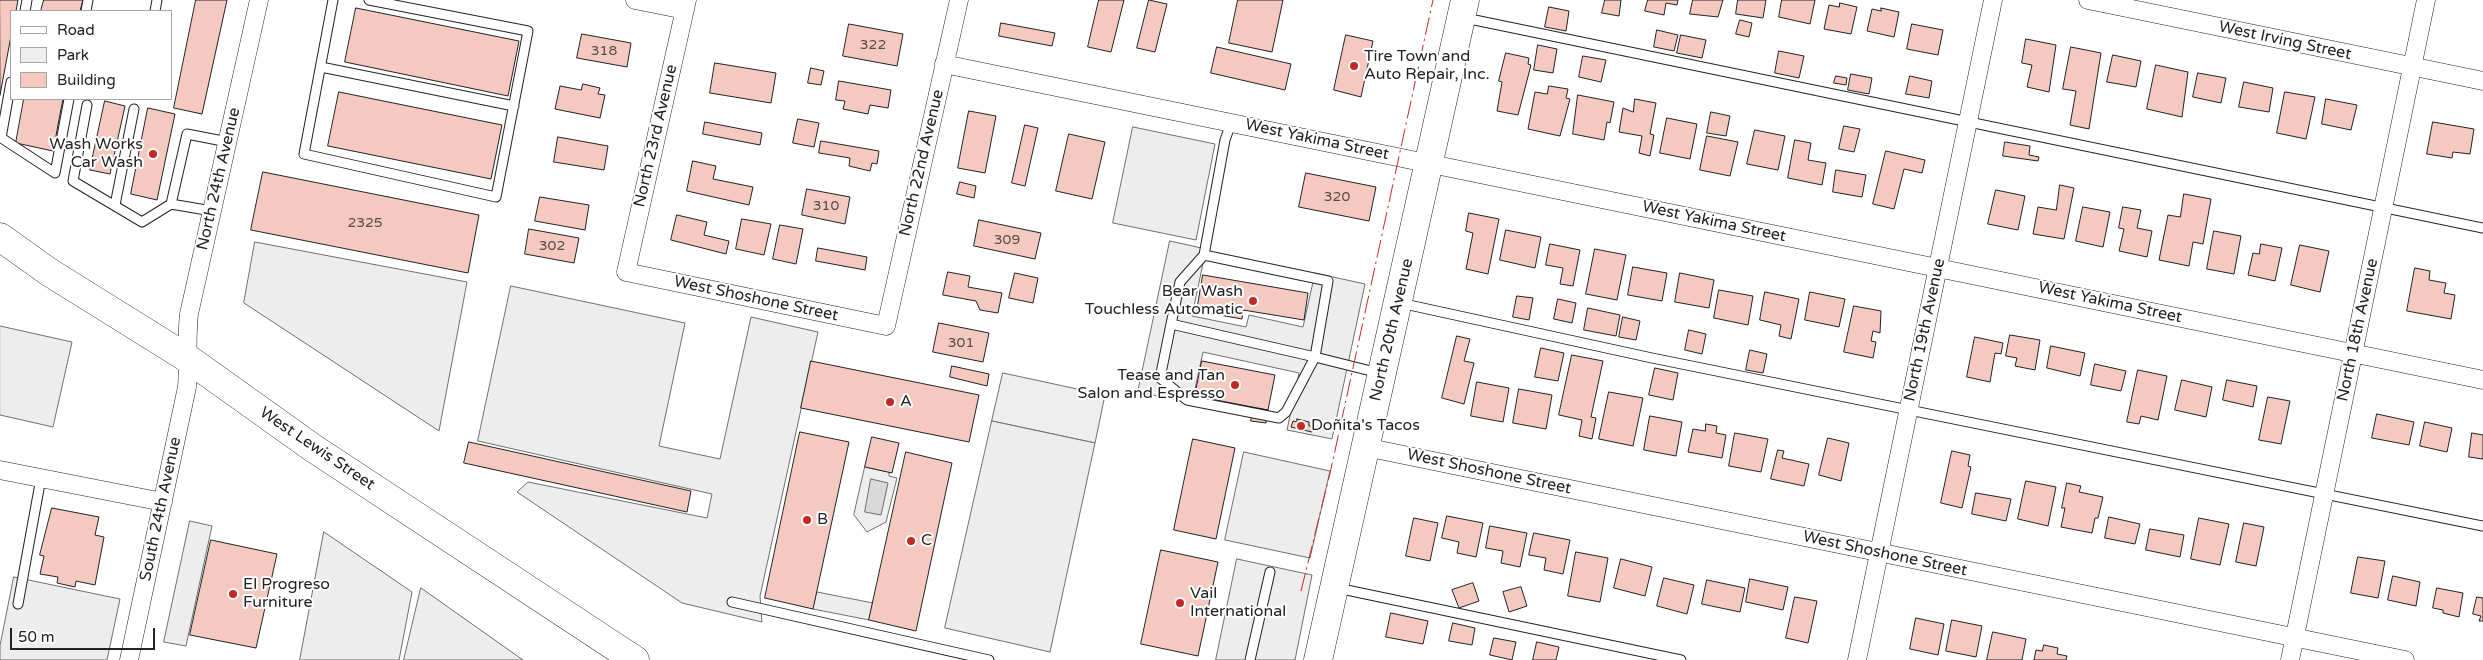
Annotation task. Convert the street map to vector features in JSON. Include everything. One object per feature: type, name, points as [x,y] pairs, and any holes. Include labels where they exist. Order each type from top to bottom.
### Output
[{"type":"main road","name":"North 20th Avenue","points":[[1318,660],[1464,9]]},
{"type":"main road","name":"West Lewis Street","points":[[0,237],[49,272],[188,358],[313,448],[635,660]]},
{"type":"street","name":"North 24th Avenue","points":[[188,358],[186,345],[189,314],[259,0]]},
{"type":"street","points":[[634,0],[686,5]]},
{"type":"street","name":"North 22nd Avenue","points":[[886,326],[959,0]]},
{"type":"street","name":"North 19th Avenue","points":[[1857,660],[1993,0]]},
{"type":"street","name":"West Irving Street","points":[[2088,0],[2483,81]]},
{"type":"street","name":"North 18th Avenue","points":[[2290,660],[2426,0]]},
{"type":"street","name":"North 23rd Avenue","points":[[626,272],[686,5]]},
{"type":"street","name":"West Yakima Street","points":[[944,64],[2483,380]]},
{"type":"street","name":"West Shoshone Street","points":[[626,272],[886,326]]},
{"type":"street","name":"South 24th Avenue","points":[[129,660],[187,387],[188,358]]},
{"type":"street","name":"West Shoshone Street","points":[[1365,447],[2405,660]]},
{"type":"street","points":[[0,470],[163,502]]},
{"type":"lane","points":[[333,0],[304,154],[496,197],[528,32],[369,0]]},
{"type":"lane","points":[[1464,9],[1968,121],[2483,228]]},
{"type":"lane","points":[[321,67],[514,106]]},
{"type":"lane","points":[[10,87],[0,138],[55,173],[69,100]]},
{"type":"lane","points":[[87,105],[73,181],[142,222],[171,204],[212,211]]},
{"type":"lane","points":[[115,205],[134,109]]},
{"type":"lane","points":[[1204,255],[1328,281],[1316,357],[1286,412],[1279,418],[1186,400],[1160,378],[1180,282],[1204,255],[1225,140],[1231,123]]},
{"type":"lane","points":[[171,204],[187,134],[228,142]]},
{"type":"lane","points":[[1398,303],[1652,358],[2483,526]]},
{"type":"lane","points":[[1171,324],[1382,373]]},
{"type":"lane","points":[[18,604],[42,478]]},
{"type":"lane","points":[[1250,660],[1270,572]]},
{"type":"lane","points":[[1334,588],[1682,660]]},
{"type":"lane","points":[[732,602],[964,657],[989,660]]},
{"type":"green space","points":[[1003,373],[1105,395],[1095,443],[992,421]]},
{"type":"green space","points":[[865,467],[889,472],[889,476],[897,478],[886,522],[867,532],[854,515]]},
{"type":"shaded area","points":[[1133,127],[1215,144],[1196,240],[1113,223]]},
{"type":"shaded area","points":[[1170,241],[1206,249],[1192,316],[1246,327],[1249,315],[1303,327],[1315,273],[1365,284],[1332,439],[1287,430],[1299,373],[1203,352],[1192,403],[1138,392]]},
{"type":"shaded area","points":[[255,242],[467,282],[439,431],[244,303]]},
{"type":"shaded area","points":[[511,286],[685,323],[659,446],[720,459],[751,317],[818,332],[760,596],[762,622],[682,603],[517,492],[528,482],[707,518],[712,494],[478,441]]},
{"type":"shaded area","points":[[0,326],[72,342],[53,427],[0,415]]},
{"type":"shaded area","points":[[992,421],[1095,443],[1050,652],[945,628]]},
{"type":"shaded area","points":[[1244,452],[1330,471],[1310,558],[1225,540]]},
{"type":"shaded area","points":[[871,479],[888,483],[881,515],[865,512]]},
{"type":"shaded area","points":[[190,521],[212,526],[186,646],[164,642]]},
{"type":"shaded area","points":[[324,532],[412,592],[399,660],[300,660]]},
{"type":"shaded area","points":[[1237,559],[1312,575],[1295,660],[1216,660]]},
{"type":"shaded area","points":[[14,577],[120,599],[107,660],[0,660],[0,646]]},
{"type":"shaded area","points":[[421,588],[523,660],[404,660]]},
{"type":"shaded area","points":[[817,592],[873,603],[869,620],[813,609]]},
{"type":"building","points":[[0,0],[18,0],[16,10],[10,10],[10,41],[0,95]]},
{"type":"building","points":[[44,0],[83,0],[80,10],[41,10]]},
{"type":"building","points":[[196,0],[227,0],[202,114],[174,108]]},
{"type":"building","points":[[1099,0],[1124,0],[1111,52],[1088,47]]},
{"type":"building","points":[[1149,0],[1167,4],[1155,52],[1137,48]]},
{"type":"building","points":[[1238,0],[1283,0],[1272,52],[1229,43]]},
{"type":"building","points":[[1605,0],[1621,0],[1619,16],[1602,13]]},
{"type":"building","points":[[1648,0],[1678,0],[1677,5],[1666,3],[1664,15],[1645,11]]},
{"type":"building","points":[[1693,0],[1723,0],[1718,17],[1690,14]]},
{"type":"building","points":[[1738,0],[1766,0],[1763,18],[1736,14]]},
{"type":"building","points":[[1782,0],[1815,0],[1810,24],[1779,17]]},
{"type":"building","points":[[1840,3],[1857,7],[1851,34],[1824,29],[1829,5],[1839,7]]},
{"type":"building","points":[[1549,7],[1569,11],[1566,31],[1545,27]]},
{"type":"building","points":[[356,8],[519,41],[508,96],[345,62]]},
{"type":"building","points":[[1881,8],[1899,12],[1894,37],[1867,31],[1872,9],[1881,11]]},
{"type":"building","points":[[1740,20],[1752,23],[1749,37],[1736,34]]},
{"type":"building","points":[[1001,23],[1055,33],[1052,46],[999,36]]},
{"type":"building","points":[[849,24],[903,34],[897,66],[843,56]]},
{"type":"building","points":[[1912,24],[1943,30],[1938,55],[1907,49]]},
{"type":"building","points":[[1657,30],[1678,35],[1674,51],[1654,47]]},
{"type":"building","points":[[582,34],[631,43],[627,67],[577,58]]},
{"type":"building","name":"Tire Town and Auto Repair, Inc.","points":[[1346,35],[1373,41],[1361,97],[1334,90]]},
{"type":"building","points":[[1681,35],[1706,40],[1702,58],[1677,53]]},
{"type":"building","points":[[2026,39],[2056,45],[2049,92],[2027,87],[2032,65],[2022,63]]},
{"type":"building","points":[[1538,45],[1557,49],[1553,73],[1534,70]]},
{"type":"building","points":[[1217,47],[1291,64],[1285,90],[1211,73]]},
{"type":"building","points":[[2071,47],[2101,53],[2089,129],[2070,125],[2076,91],[2063,89]]},
{"type":"building","points":[[1779,51],[1804,56],[1799,78],[1775,73]]},
{"type":"building","points":[[1506,53],[1529,58],[1528,64],[1531,65],[1518,115],[1497,111],[1502,82],[1499,81]]},
{"type":"building","points":[[2113,55],[2141,61],[2136,87],[2107,82]]},
{"type":"building","points":[[1583,56],[1606,60],[1601,82],[1579,77]]},
{"type":"building","points":[[715,63],[776,73],[771,103],[710,93]]},
{"type":"building","points":[[2156,65],[2188,72],[2182,117],[2147,109]]},
{"type":"building","points":[[811,68],[824,71],[821,85],[808,83]]},
{"type":"building","points":[[2198,73],[2226,78],[2221,103],[2193,97]]},
{"type":"building","points":[[1851,74],[1872,78],[1869,94],[1848,90]]},
{"type":"building","points":[[1836,76],[1847,78],[1846,85],[1834,83]]},
{"type":"building","points":[[1910,76],[1932,81],[1929,98],[1906,94]]},
{"type":"building","points":[[839,81],[891,90],[888,108],[870,105],[868,114],[843,109],[845,101],[836,100]]},
{"type":"building","points":[[2244,82],[2273,88],[2269,112],[2239,107]]},
{"type":"building","points":[[583,84],[600,88],[598,94],[605,95],[600,118],[555,109],[560,86],[581,90]]},
{"type":"building","points":[[1549,86],[1568,89],[1566,98],[1570,99],[1560,136],[1528,129],[1535,92],[1547,94]]},
{"type":"building","points":[[339,92],[502,125],[491,179],[328,146]]},
{"type":"building","points":[[2285,92],[2315,97],[2306,139],[2277,133]]},
{"type":"building","points":[[1578,95],[1614,102],[1610,123],[1607,122],[1604,140],[1573,134]]},
{"type":"building","points":[[1635,99],[1656,103],[1650,134],[1654,135],[1650,156],[1639,153],[1642,136],[1619,132],[1623,108],[1633,112]]},
{"type":"building","points":[[2326,99],[2357,105],[2351,130],[2322,124]]},
{"type":"building","points":[[24,100],[63,100],[53,151],[16,143]]},
{"type":"building","points":[[105,101],[125,106],[110,174],[90,170]]},
{"type":"building","name":"Wash Works Car Wash","points":[[148,108],[175,114],[157,200],[131,194]]},
{"type":"building","points":[[969,111],[996,116],[985,173],[958,168]]},
{"type":"building","points":[[1711,112],[1730,116],[1726,136],[1707,133]]},
{"type":"building","points":[[1667,118],[1697,124],[1690,159],[1660,153]]},
{"type":"building","points":[[798,119],[819,123],[814,147],[793,143]]},
{"type":"building","points":[[705,122],[762,133],[760,145],[703,134]]},
{"type":"building","points":[[2433,122],[2474,129],[2470,154],[2453,152],[2452,158],[2427,154]]},
{"type":"building","points":[[1025,125],[1038,128],[1025,186],[1012,183]]},
{"type":"building","points":[[1844,126],[1860,129],[1854,152],[1839,149]]},
{"type":"building","points":[[1755,130],[1785,136],[1778,170],[1747,164]]},
{"type":"building","points":[[1069,134],[1105,142],[1092,199],[1056,191]]},
{"type":"building","points":[[1707,136],[1738,142],[1730,176],[1700,170]]},
{"type":"building","points":[[558,137],[608,146],[604,170],[554,162]]},
{"type":"building","points":[[1795,140],[1811,143],[1808,160],[1826,163],[1822,185],[1788,178]]},
{"type":"building","points":[[821,141],[879,151],[877,164],[872,163],[870,171],[849,166],[850,158],[819,153]]},
{"type":"building","points":[[2005,142],[2030,146],[2029,155],[2039,157],[2038,161],[2003,156]]},
{"type":"building","points":[[1886,151],[1925,160],[1922,173],[1904,169],[1894,209],[1873,204]]},
{"type":"building","points":[[693,161],[716,166],[713,179],[753,187],[749,205],[687,191]]},
{"type":"building","points":[[1836,170],[1866,175],[1862,197],[1833,192]]},
{"type":"building","points":[[263,172],[479,215],[468,273],[251,230]]},
{"type":"building","points":[[1306,173],[1376,187],[1369,221],[1299,207]]},
{"type":"building","points":[[960,182],[976,186],[974,198],[957,194]]},
{"type":"building","points":[[2060,185],[2074,188],[2064,239],[2033,234],[2038,207],[2056,210]]},
{"type":"building","points":[[807,189],[850,197],[845,224],[802,215]]},
{"type":"building","points":[[1996,190],[2025,196],[2018,230],[1988,224]]},
{"type":"building","points":[[2184,194],[2211,199],[2203,244],[2193,242],[2189,266],[2159,260],[2168,215],[2180,217]]},
{"type":"building","points":[[540,197],[589,205],[585,230],[535,221]]},
{"type":"building","points":[[2083,207],[2110,212],[2103,247],[2076,241]]},
{"type":"building","points":[[2123,207],[2141,210],[2137,228],[2152,231],[2147,257],[2119,251],[2124,229],[2119,228]]},
{"type":"building","points":[[1469,213],[1499,219],[1488,274],[1466,269],[1473,233],[1466,231]]},
{"type":"building","points":[[677,215],[707,222],[704,235],[729,241],[726,254],[671,240]]},
{"type":"building","points":[[742,219],[771,224],[764,255],[736,249]]},
{"type":"building","points":[[979,220],[1041,233],[1035,259],[974,246]]},
{"type":"building","points":[[780,225],[803,229],[796,264],[773,259]]},
{"type":"building","points":[[529,229],[579,238],[574,263],[525,254]]},
{"type":"building","points":[[1506,230],[1541,237],[1535,268],[1500,260]]},
{"type":"building","points":[[2214,231],[2241,236],[2234,274],[2207,269]]},
{"type":"building","points":[[1550,244],[1580,250],[1573,286],[1560,284],[1563,268],[1546,265]]},
{"type":"building","points":[[2261,244],[2282,248],[2275,281],[2248,275],[2253,253],[2259,254]]},
{"type":"building","points":[[2300,245],[2329,251],[2320,292],[2291,285]]},
{"type":"building","points":[[818,248],[867,257],[865,270],[816,261]]},
{"type":"building","points":[[1595,249],[1626,255],[1617,300],[1586,294]]},
{"type":"building","points":[[1633,267],[1667,273],[1662,301],[1628,295]]},
{"type":"building","points":[[2415,268],[2430,271],[2429,280],[2446,283],[2444,293],[2455,295],[2451,319],[2407,311]]},
{"type":"building","points":[[948,272],[970,276],[968,287],[1002,293],[998,313],[980,310],[976,301],[943,295]]},
{"type":"building","points":[[1015,273],[1038,278],[1033,303],[1009,298]]},
{"type":"building","points":[[1680,273],[1714,280],[1709,308],[1675,302]]},
{"type":"building","name":"Bear Wash Touchless Automatic","points":[[1203,275],[1308,293],[1304,320],[1243,310],[1242,319],[1197,311]]},
{"type":"building","points":[[1719,290],[1753,296],[1748,325],[1714,318]]},
{"type":"building","points":[[1765,292],[1799,299],[1791,339],[1779,336],[1781,325],[1760,320]]},
{"type":"building","points":[[1810,292],[1845,299],[1839,327],[1805,320]]},
{"type":"building","points":[[1517,296],[1533,298],[1529,320],[1513,317]]},
{"type":"building","points":[[1558,299],[1576,303],[1572,323],[1554,319]]},
{"type":"building","points":[[1854,306],[1881,311],[1880,333],[1873,331],[1871,341],[1876,342],[1873,358],[1844,352]]},
{"type":"building","points":[[1588,308],[1620,315],[1616,336],[1584,330]]},
{"type":"building","points":[[1623,317],[1640,321],[1636,340],[1619,337]]},
{"type":"building","points":[[939,323],[989,333],[983,362],[933,352]]},
{"type":"building","points":[[1689,330],[1706,334],[1702,354],[1685,350]]},
{"type":"building","points":[[2010,335],[2040,340],[2035,370],[2015,366],[2017,358],[2006,356]]},
{"type":"building","points":[[1457,336],[1470,339],[1464,361],[1474,363],[1464,404],[1442,398]]},
{"type":"building","points":[[1975,337],[2003,343],[2001,354],[1995,353],[1990,382],[1967,377]]},
{"type":"building","points":[[2051,346],[2085,353],[2080,376],[2047,368]]},
{"type":"building","points":[[1541,348],[1564,353],[1558,381],[1535,377]]},
{"type":"building","points":[[1750,350],[1767,354],[1763,373],[1746,370]]},
{"type":"building","points":[[1572,355],[1603,361],[1591,417],[1596,418],[1592,439],[1579,436],[1582,420],[1559,415]]},
{"type":"building","name":"A","points":[[811,361],[979,395],[969,442],[801,408]]},
{"type":"building","points":[[1202,361],[1275,375],[1268,410],[1195,396]]},
{"type":"building","points":[[2095,364],[2126,371],[2121,391],[2091,385]]},
{"type":"building","points":[[952,366],[989,374],[987,386],[950,377]]},
{"type":"building","points":[[1655,368],[1678,373],[1673,400],[1649,395]]},
{"type":"building","points":[[2138,370],[2167,376],[2158,420],[2141,416],[2139,424],[2127,422]]},
{"type":"building","points":[[2182,380],[2212,387],[2206,417],[2175,410]]},
{"type":"building","points":[[2227,380],[2257,386],[2253,407],[2223,400]]},
{"type":"building","points":[[1477,382],[1509,388],[1503,422],[1471,416]]},
{"type":"building","points":[[1519,389],[1552,395],[1546,429],[1513,423]]},
{"type":"building","points":[[1609,392],[1643,398],[1633,446],[1599,439]]},
{"type":"building","points":[[2268,397],[2290,401],[2281,444],[2259,440]]},
{"type":"building","points":[[1254,408],[1268,410],[1266,423],[1251,421]]},
{"type":"building","points":[[2377,414],[2414,422],[2409,445],[2372,438]]},
{"type":"building","points":[[1650,416],[1682,422],[1676,456],[1644,450]]},
{"type":"building","name":"Doñita's Tacos","points":[[1297,419],[1309,422],[1309,426],[1314,426],[1312,432],[1291,427],[1293,421],[1297,422]]},
{"type":"building","points":[[2425,422],[2452,428],[2447,452],[2420,446]]},
{"type":"building","points":[[1706,424],[1717,426],[1716,433],[1726,435],[1722,458],[1688,452],[1693,429],[1705,431]]},
{"type":"building","name":"B","points":[[800,432],[849,442],[813,609],[765,598]]},
{"type":"building","points":[[1735,433],[1768,439],[1761,472],[1729,466]]},
{"type":"building","points":[[2472,433],[2483,435],[2483,459],[2469,457]]},
{"type":"building","points":[[872,437],[899,443],[892,473],[865,467]]},
{"type":"building","points":[[1828,438],[1849,443],[1841,481],[1819,475]]},
{"type":"building","points":[[1193,439],[1235,448],[1216,539],[1174,530]]},
{"type":"building","points":[[469,442],[691,491],[687,512],[464,463]]},
{"type":"building","points":[[1778,450],[1784,451],[1782,458],[1809,464],[1804,486],[1771,479]]},
{"type":"building","points":[[1952,451],[1970,455],[1968,466],[1971,467],[1962,508],[1941,503]]},
{"type":"building","name":"C","points":[[906,452],[952,463],[916,631],[869,620]]},
{"type":"building","points":[[2026,481],[2056,487],[2048,526],[2018,519]]},
{"type":"building","points":[[2067,483],[2081,486],[2079,492],[2103,497],[2098,518],[2095,518],[2092,533],[2061,527],[2065,508],[2062,508]]},
{"type":"building","points":[[1976,493],[2011,499],[2006,521],[1972,514]]},
{"type":"building","points":[[52,508],[99,517],[95,535],[104,537],[95,585],[76,581],[75,587],[57,583],[58,577],[40,574],[44,556],[40,555]]},
{"type":"building","points":[[1447,516],[1483,523],[1476,557],[1457,553],[1459,542],[1442,538]]},
{"type":"building","points":[[2109,517],[2140,524],[2135,544],[2105,538]]},
{"type":"building","points":[[1414,518],[1438,523],[1430,561],[1406,556]]},
{"type":"building","points":[[2199,518],[2229,524],[2220,565],[2191,559]]},
{"type":"building","points":[[2244,523],[2264,527],[2256,566],[2236,562]]},
{"type":"building","points":[[1490,526],[1527,533],[1520,567],[1501,563],[1503,551],[1486,548]]},
{"type":"building","points":[[2150,529],[2184,535],[2180,557],[2146,550]]},
{"type":"building","points":[[1534,533],[1570,540],[1563,574],[1544,570],[1546,558],[1529,555]]},
{"type":"building","name":"El Progreso Furniture","points":[[211,540],[277,554],[256,648],[190,635]]},
{"type":"building","name":"Vail International","points":[[1161,550],[1218,562],[1198,656],[1141,644]]},
{"type":"building","points":[[1576,552],[1608,558],[1600,602],[1568,596]]},
{"type":"building","points":[[2358,557],[2385,561],[2378,598],[2351,593]]},
{"type":"building","points":[[1621,559],[1652,567],[1645,596],[1614,588]]},
{"type":"building","points":[[2393,576],[2420,582],[2416,606],[2388,600]]},
{"type":"building","points":[[1664,578],[1694,585],[1687,614],[1657,606]]},
{"type":"building","points":[[1750,579],[1788,587],[1783,610],[1746,602]]},
{"type":"building","points":[[1707,580],[1745,588],[1740,612],[1702,604]]},
{"type":"building","points":[[1473,583],[1479,601],[1459,608],[1452,590]]},
{"type":"building","points":[[1521,587],[1527,606],[1509,612],[1503,592]]},
{"type":"building","points":[[2437,588],[2463,593],[2459,617],[2433,608]]},
{"type":"building","points":[[1795,597],[1817,601],[1808,643],[1786,638]]},
{"type":"building","points":[[2477,597],[2483,598],[2483,621],[2479,621],[2481,616],[2473,614]]},
{"type":"building","points":[[1391,613],[1428,621],[1423,644],[1386,637]]},
{"type":"building","points":[[1916,618],[1944,624],[1938,655],[1910,649]]},
{"type":"building","points":[[1952,620],[1982,626],[1976,657],[1946,651]]},
{"type":"building","points":[[1453,623],[1475,628],[1472,645],[1449,641]]},
{"type":"building","points":[[1993,632],[2026,639],[2022,660],[1987,660]]},
{"type":"building","points":[[1494,638],[1516,642],[1512,660],[1490,655]]},
{"type":"building","points":[[1537,642],[1559,647],[1556,660],[1533,660]]},
{"type":"building","points":[[2044,645],[2058,648],[2057,654],[2067,656],[2066,660],[2034,660],[2036,650],[2042,651]]},
{"type":"power","points":[[1301,591],[1331,469],[1433,0]]},
{"type":"place","name":"Tire Town and Auto Repair, Inc.","points":[[1354,66]]},
{"type":"place","name":"Wash Works Car Wash","points":[[153,154]]},
{"type":"place","name":"Bear Wash Touchless Automatic","points":[[1253,301]]},
{"type":"place","name":"Tease and Tan Salon and Espresso","points":[[1235,385]]},
{"type":"place","name":"A","points":[[890,402]]},
{"type":"place","name":"Doñita's Tacos","points":[[1301,426]]},
{"type":"place","name":"B","points":[[807,520]]},
{"type":"place","name":"C","points":[[911,541]]},
{"type":"place","name":"El Progreso Furniture","points":[[233,594]]},
{"type":"place","name":"Vail International","points":[[1180,603]]}]
